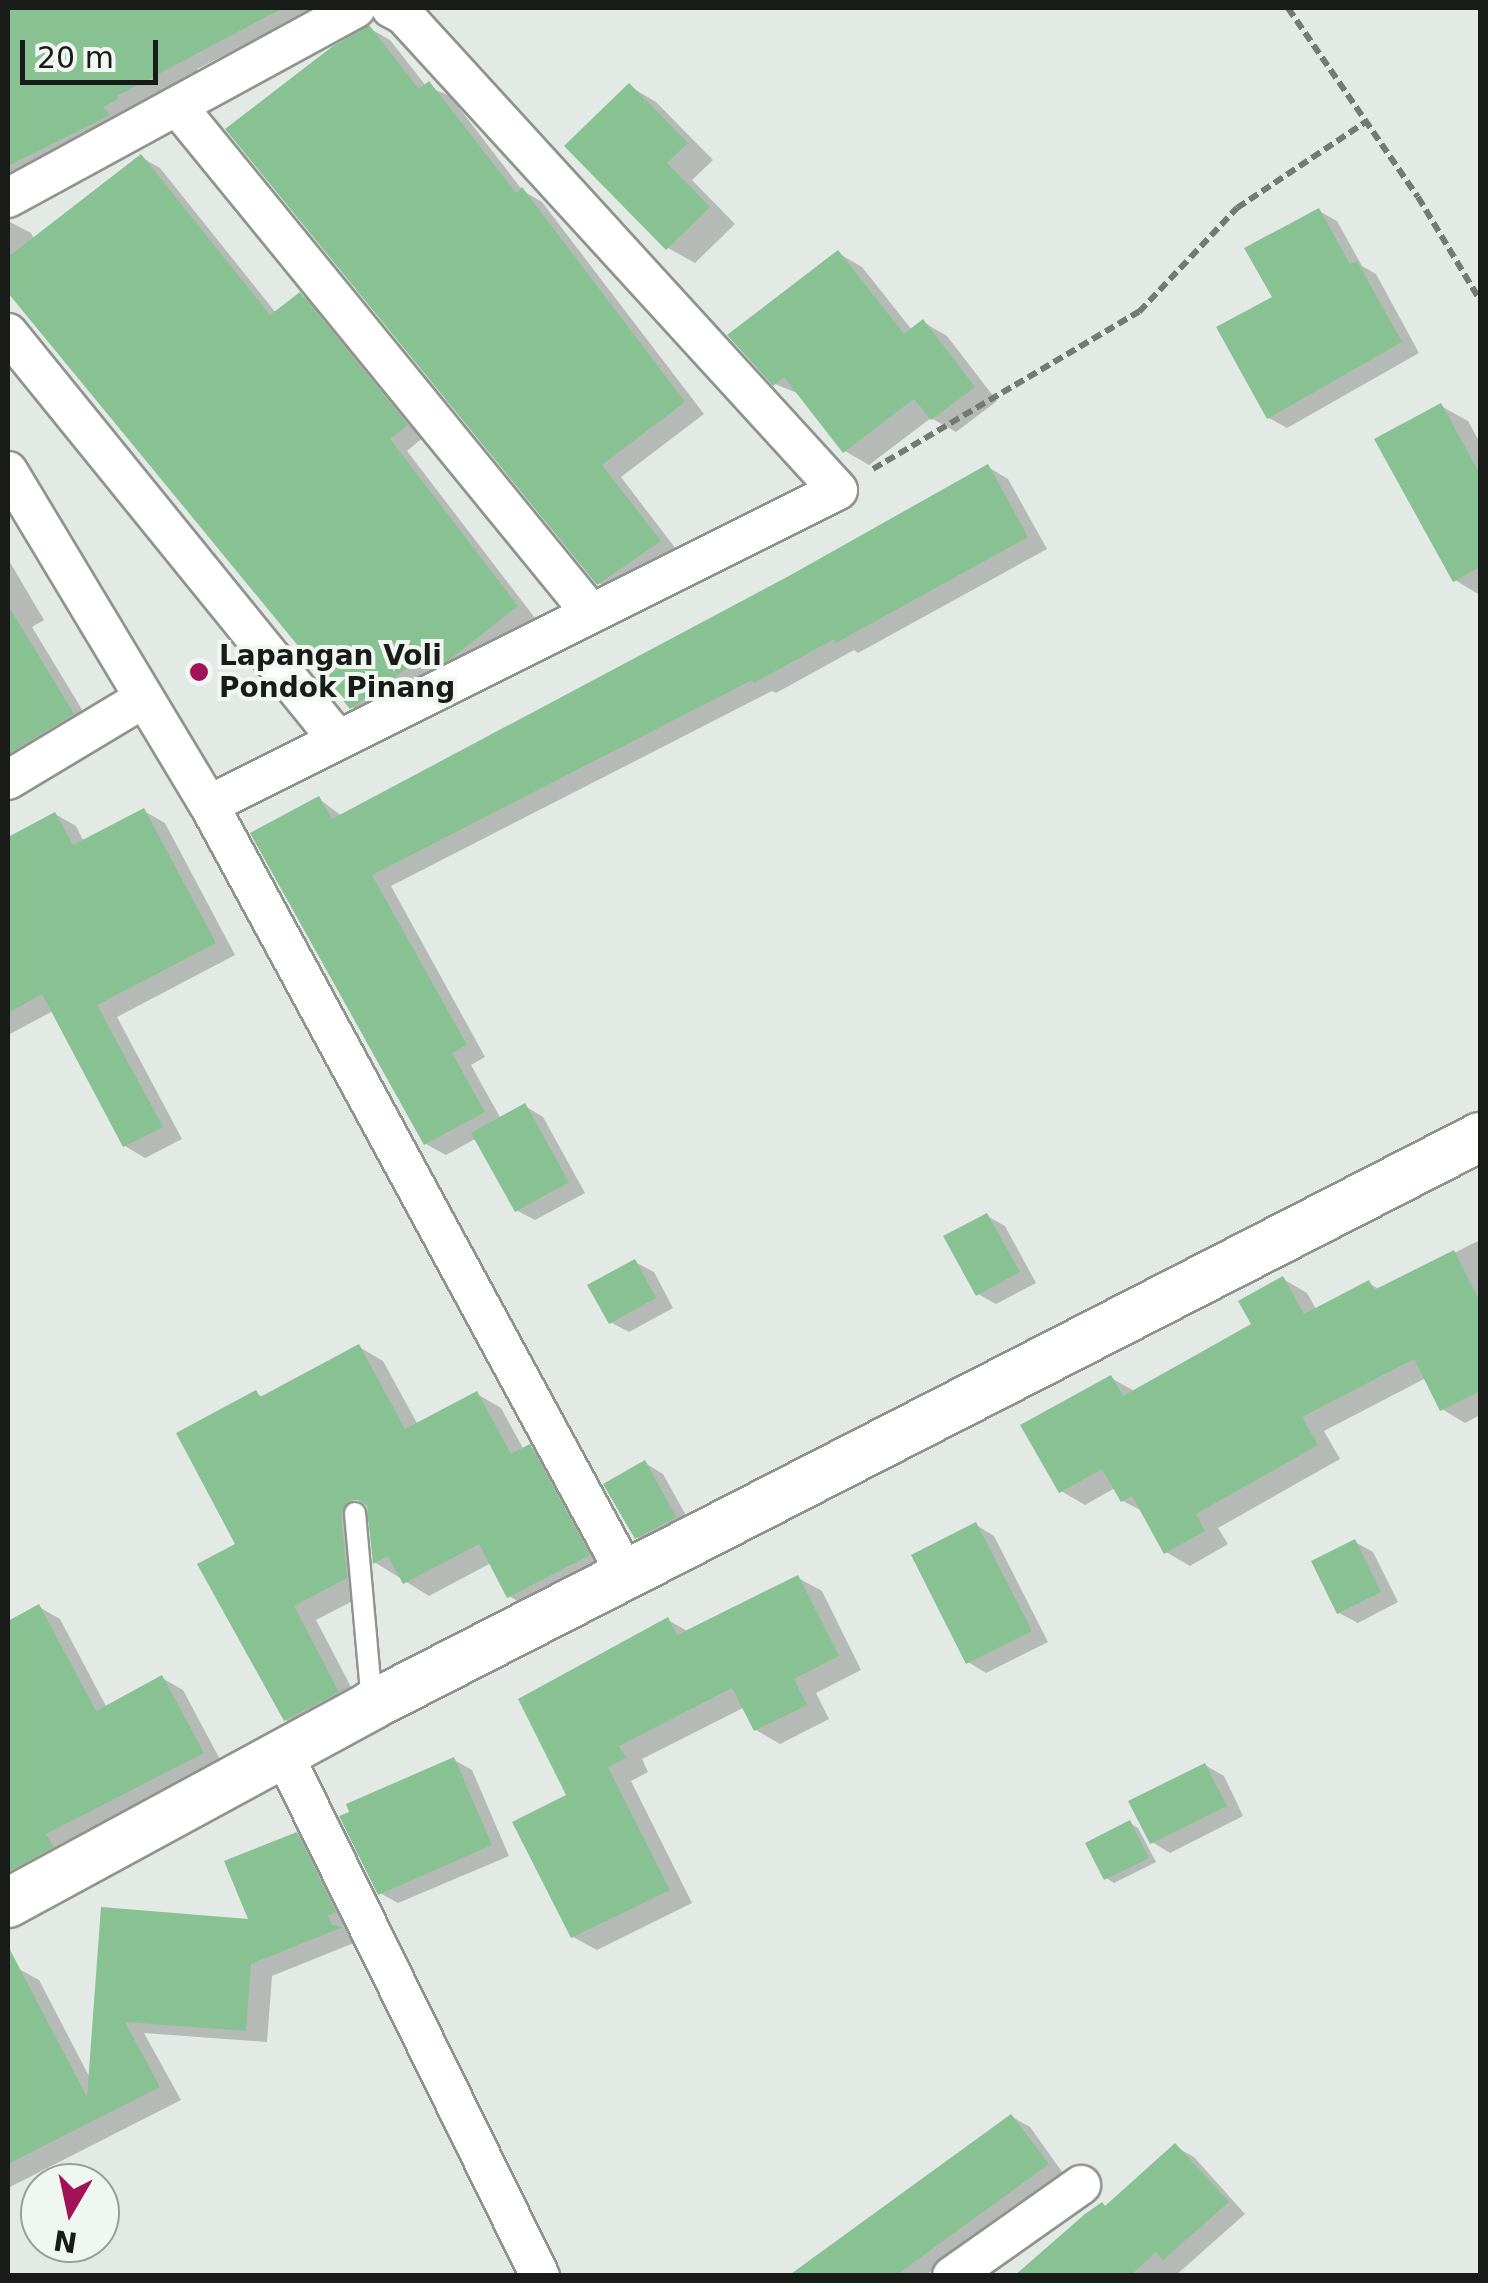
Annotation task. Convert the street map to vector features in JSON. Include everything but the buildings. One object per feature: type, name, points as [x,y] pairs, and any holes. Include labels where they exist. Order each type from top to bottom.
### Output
[{"type":"street","points":[[8,198],[356,8]]},
{"type":"street","points":[[209,805],[838,490],[404,15],[391,8]]},
{"type":"street","points":[[178,106],[591,613]]},
{"type":"street","points":[[8,332],[338,740]]},
{"type":"street","points":[[8,471],[209,805],[627,1576]]},
{"type":"street","points":[[8,780],[143,699]]},
{"type":"street","points":[[8,1903],[372,1705],[1480,1137]]},
{"type":"street","points":[[283,1753],[540,2276]]},
{"type":"street","points":[[952,2276],[1081,2185]]},
{"type":"lane","points":[[355,1513],[372,1705]]},
{"type":"path","points":[[1288,8],[1367,121],[1480,300]]},
{"type":"path","points":[[838,490],[1139,312],[1237,208],[1367,121]]},
{"type":"place","name":"Lapangan Voli Pondok Pinang","points":[[199,672]]}]
